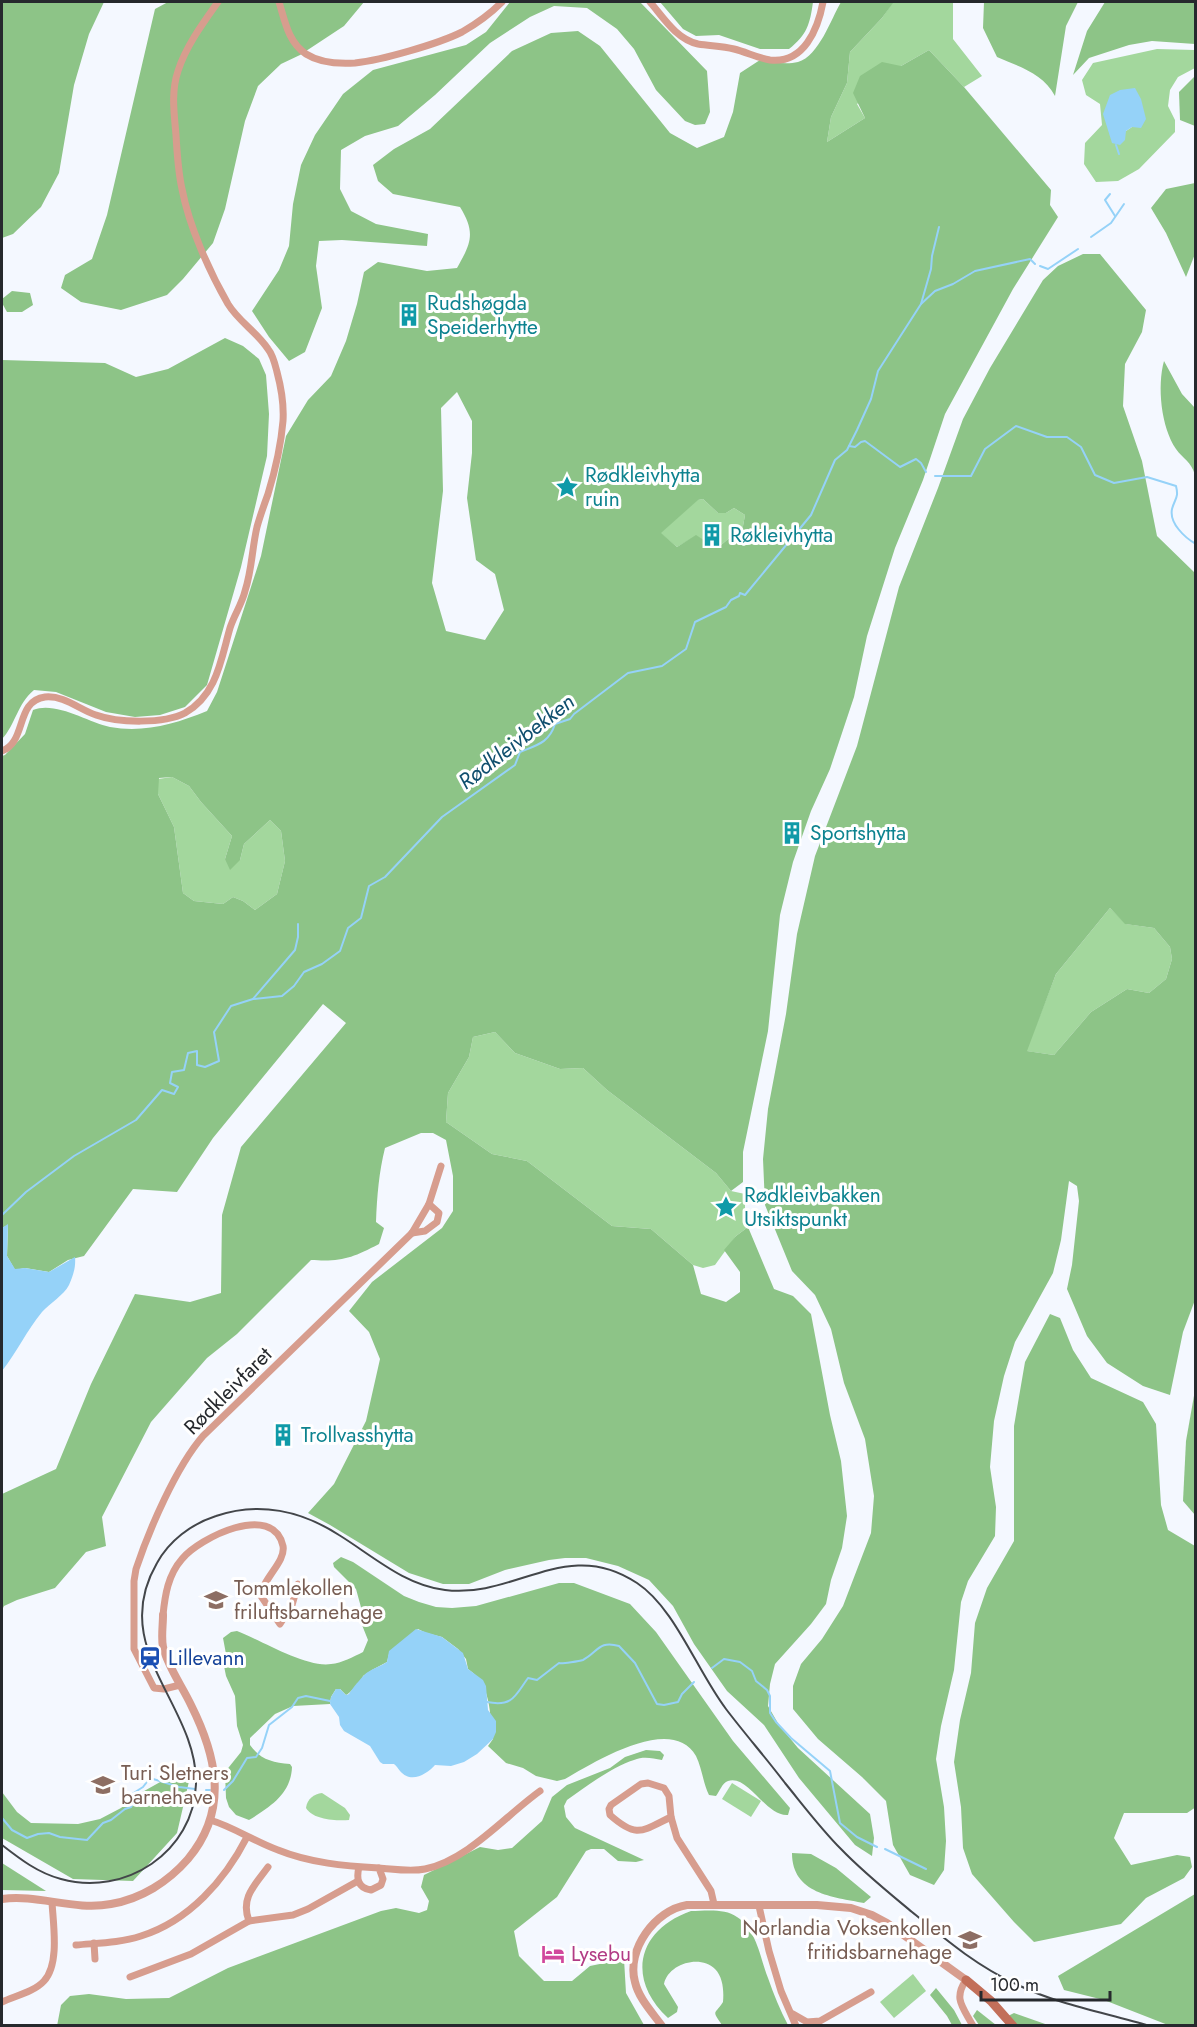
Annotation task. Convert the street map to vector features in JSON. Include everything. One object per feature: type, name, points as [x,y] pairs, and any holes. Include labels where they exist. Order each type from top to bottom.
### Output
[{"type":"main road","points":[[966,1980],[991,2001],[1013,2025]]},
{"type":"street","points":[[2,751],[14,744],[28,706],[35,700],[43,698],[60,699],[96,715],[116,719],[152,720],[170,718],[184,713],[203,697],[216,678],[230,627],[246,590],[257,526],[271,484],[280,441],[283,416],[280,388],[268,349],[241,322],[229,306],[197,236],[181,187],[174,115],[173,93],[180,66],[189,46],[218,2]]},
{"type":"street","points":[[279,2],[287,29],[301,50],[321,60],[355,63],[402,52],[459,33],[481,20],[502,2]]},
{"type":"street","points":[[650,2],[673,29],[688,40],[777,60],[791,58],[808,43],[823,2]]},
{"type":"street","name":"Rødkleivfaret","points":[[180,1685],[164,1689],[154,1688],[134,1649],[136,1569],[167,1497],[190,1453],[203,1436],[412,1233],[429,1204],[441,1166]]},
{"type":"street","name":"Rødkleivfaret","points":[[412,1233],[425,1231],[437,1222],[439,1213],[429,1204]]},
{"type":"street","points":[[2,1899],[26,1899],[81,1906],[99,1906],[125,1901],[152,1889],[191,1856],[210,1820],[215,1792],[212,1760],[200,1724],[163,1646],[163,1615],[167,1587],[180,1560],[205,1540],[237,1527],[262,1526],[274,1532],[281,1541],[283,1555],[263,1587],[261,1596],[280,1624],[292,1605],[298,1584]]},
{"type":"street","points":[[671,1818],[639,1831],[632,1831],[610,1815],[609,1809],[611,1805],[640,1784],[656,1784],[664,1788],[669,1796],[671,1818],[677,1838],[711,1891],[714,1904]]},
{"type":"street","points":[[210,1820],[294,1856],[359,1867],[413,1870],[433,1867],[477,1842],[540,1791]]},
{"type":"street","points":[[76,1945],[119,1941],[140,1936],[176,1920],[191,1909],[219,1881],[247,1837]]},
{"type":"street","points":[[249,1921],[246,1912],[247,1900],[268,1867]]},
{"type":"street","points":[[359,1867],[358,1881],[365,1889],[377,1888],[383,1879],[379,1868]]},
{"type":"street","points":[[130,1977],[191,1954],[249,1921],[293,1915],[308,1909],[358,1881]]},
{"type":"street","points":[[2,2002],[37,1986],[50,1970],[54,1950],[52,1902]]},
{"type":"street","points":[[662,2025],[635,1985],[633,1969],[638,1949],[654,1924],[668,1912],[682,1906],[714,1904],[834,1906],[867,1913],[895,1928],[966,1980],[960,1990],[960,1999],[973,2025]]},
{"type":"street","points":[[759,1906],[781,1990],[796,2025]]},
{"type":"street","points":[[94,1943],[95,1959]]},
{"type":"street","points":[[792,2013],[807,2022],[820,2020],[871,1992]]},
{"type":"green space","points":[[2,2],[104,2],[89,34],[74,85],[59,173],[41,207],[13,234],[2,238]]},
{"type":"green space","points":[[168,2],[364,2],[344,26],[300,55],[281,64],[258,86],[245,121],[225,209],[213,243],[183,279],[167,295],[121,310],[81,302],[61,288],[65,275],[92,259],[107,215],[155,9]]},
{"type":"green space","points":[[510,2],[640,2],[707,71],[710,112],[705,124],[695,125],[685,121],[656,90],[634,49],[617,29],[587,8],[554,6],[530,17],[490,43],[398,126],[365,136],[341,150],[340,189],[351,211],[376,224],[428,234],[427,246],[342,240],[319,241],[316,266],[322,308],[305,352],[289,361],[269,337],[252,311],[279,270],[289,246],[293,204],[301,165],[315,135],[343,94],[373,70],[466,45],[486,32]]},
{"type":"green space","points":[[660,2],[813,2],[807,28],[795,44],[789,49],[760,49],[719,35],[696,36],[683,29]]},
{"type":"green space","points":[[841,2],[893,3],[850,52],[847,83],[831,117],[827,142],[865,118],[853,93],[860,76],[882,62],[901,66],[929,50],[964,87],[1051,190],[1050,205],[1058,217],[1013,289],[945,414],[923,480],[895,548],[867,636],[854,697],[830,769],[811,811],[793,862],[780,915],[768,1031],[743,1152],[743,1182],[731,1191],[716,1173],[607,1090],[583,1068],[560,1069],[515,1053],[495,1032],[473,1037],[469,1057],[448,1093],[446,1122],[492,1154],[527,1161],[612,1226],[651,1229],[693,1265],[701,1294],[726,1302],[740,1292],[740,1272],[724,1250],[736,1236],[748,1227],[774,1289],[793,1296],[811,1314],[841,1461],[847,1516],[842,1548],[826,1604],[775,1664],[768,1706],[779,1725],[798,1748],[870,1814],[874,1838],[872,1856],[855,1845],[799,1778],[764,1725],[727,1691],[694,1644],[673,1606],[649,1580],[618,1566],[586,1558],[565,1558],[505,1570],[469,1584],[443,1584],[409,1573],[308,1513],[334,1484],[366,1421],[380,1359],[369,1332],[349,1311],[372,1282],[442,1228],[453,1211],[453,1176],[446,1140],[433,1133],[421,1133],[385,1148],[377,1203],[376,1222],[384,1228],[379,1244],[346,1258],[311,1260],[237,1334],[207,1358],[151,1422],[102,1517],[106,1546],[86,1552],[55,1588],[17,1600],[4,1606],[2,1610],[2,1494],[56,1469],[91,1384],[135,1294],[190,1302],[221,1293],[222,1215],[241,1147],[346,1023],[323,1004],[213,1138],[177,1192],[133,1189],[84,1256],[68,1260],[49,1272],[25,1268],[15,1270],[7,1256],[8,1225],[2,1228],[2,756],[25,734],[33,710],[42,708],[61,710],[110,727],[123,729],[147,728],[171,723],[207,711],[217,692],[261,556],[286,436],[308,400],[331,376],[346,341],[364,272],[378,262],[427,271],[457,268],[466,252],[470,231],[460,207],[393,194],[378,181],[373,165],[394,149],[430,129],[512,51],[551,33],[578,31],[600,46],[670,133],[697,148],[724,137],[733,112],[740,73],[760,60],[789,63],[805,58],[824,36]],"holes":[[[457,392],[472,421],[472,453],[467,498],[476,560],[495,574],[504,610],[485,640],[446,631],[432,583],[443,491],[441,408]],[[703,499],[718,513],[726,513],[734,508],[745,515],[743,526],[720,546],[710,544],[696,535],[677,547],[661,533],[698,500]],[[172,777],[189,786],[232,836],[225,859],[230,870],[240,860],[244,844],[270,820],[281,831],[285,861],[277,894],[255,910],[233,897],[223,904],[194,901],[183,893],[174,827],[158,794],[159,778]]]},
{"type":"green space","points":[[893,2],[953,2],[953,39],[982,76],[964,87],[929,50],[901,66],[857,104],[865,118],[827,142],[831,117],[847,83],[850,52],[882,18]]},
{"type":"green space","points":[[984,2],[1078,2],[1066,26],[1055,96],[1037,76],[997,57],[983,28]]},
{"type":"green space","points":[[1105,2],[1195,2],[1195,44],[1152,41],[1129,45],[1089,58],[1073,75],[1087,31]]},
{"type":"green space","points":[[1157,49],[1195,50],[1195,68],[1178,77],[1170,90],[1168,106],[1175,120],[1175,132],[1139,169],[1118,181],[1096,182],[1084,164],[1085,143],[1102,125],[1100,104],[1086,95],[1082,80],[1093,63]],"holes":[[[1110,95],[1132,127],[1126,131]]]},
{"type":"green space","points":[[1195,76],[1195,126],[1180,120],[1179,92]]},
{"type":"green space","points":[[1195,183],[1195,254],[1186,277],[1166,233],[1151,208],[1166,189]]},
{"type":"green space","points":[[1083,254],[1100,254],[1146,310],[1142,332],[1125,364],[1123,406],[1142,461],[1157,536],[1195,573],[1195,1300],[1183,1332],[1170,1395],[1143,1386],[1107,1363],[1087,1336],[1067,1289],[1079,1201],[1077,1186],[1069,1181],[1061,1240],[1053,1273],[1015,1342],[1004,1376],[994,1421],[990,1467],[996,1507],[995,1536],[968,1581],[961,1602],[954,1670],[936,1759],[944,1807],[946,1841],[944,1870],[934,1885],[910,1875],[893,1845],[886,1801],[818,1739],[793,1709],[793,1686],[801,1664],[822,1639],[843,1606],[871,1533],[874,1496],[865,1439],[844,1383],[831,1329],[815,1295],[792,1271],[765,1205],[763,1159],[768,1109],[786,1014],[797,934],[815,856],[857,746],[899,587],[963,419],[990,368],[1043,280],[1058,266]],"holes":[[[1110,908],[1125,924],[1154,928],[1170,947],[1172,959],[1166,979],[1149,993],[1127,989],[1091,1012],[1054,1055],[1027,1051],[1056,974]]]},
{"type":"green space","points":[[12,291],[30,293],[33,305],[22,312],[7,312],[2,299]]},
{"type":"green space","points":[[225,338],[243,346],[259,359],[266,375],[269,414],[267,456],[241,567],[207,685],[185,707],[160,715],[135,717],[106,712],[56,692],[34,690],[24,701],[2,739],[2,360],[105,363],[136,377],[168,369]]},
{"type":"green space","points":[[1164,361],[1182,394],[1195,408],[1195,475],[1189,463],[1171,440],[1164,418],[1161,382]]},
{"type":"green space","points":[[703,499],[718,513],[726,513],[734,508],[745,515],[743,526],[720,546],[710,544],[696,536],[677,547],[660,533],[697,500]]},
{"type":"green space","points":[[172,777],[189,786],[232,836],[225,859],[240,860],[244,844],[270,820],[281,831],[285,861],[277,894],[255,910],[233,897],[223,904],[194,901],[183,893],[174,827],[158,794],[158,779]]},
{"type":"green space","points":[[1110,908],[1126,924],[1154,928],[1170,947],[1172,959],[1166,979],[1149,993],[1127,989],[1091,1012],[1054,1055],[1026,1051],[1056,974]]},
{"type":"green space","points":[[495,1032],[515,1053],[560,1069],[583,1068],[607,1090],[716,1173],[731,1191],[745,1194],[745,1216],[748,1227],[736,1236],[715,1265],[703,1268],[693,1265],[651,1229],[612,1226],[527,1161],[492,1154],[446,1122],[448,1093],[469,1057],[473,1037]]},
{"type":"green space","points":[[1050,1314],[1060,1318],[1073,1350],[1091,1378],[1143,1402],[1156,1424],[1161,1505],[1168,1530],[1195,1546],[1196,1807],[1187,1813],[1124,1813],[1114,1838],[1131,1865],[1177,1855],[1190,1857],[1192,1867],[1184,1878],[1146,1898],[1121,1924],[1034,1942],[972,1874],[963,1848],[961,1807],[954,1762],[960,1720],[971,1673],[975,1623],[987,1588],[1014,1541],[1014,1426],[1025,1362]]},
{"type":"green space","points":[[1195,1390],[1195,1515],[1183,1501],[1186,1441]]},
{"type":"green space","points":[[341,1557],[353,1562],[404,1596],[436,1607],[476,1606],[559,1583],[574,1583],[630,1604],[656,1632],[733,1741],[790,1808],[788,1815],[772,1810],[750,1789],[735,1781],[726,1782],[716,1796],[709,1795],[696,1756],[685,1744],[669,1739],[651,1740],[632,1745],[557,1781],[536,1776],[523,1768],[506,1763],[488,1746],[493,1739],[488,1700],[476,1675],[468,1669],[466,1659],[458,1649],[442,1637],[418,1629],[389,1654],[387,1662],[363,1676],[361,1682],[348,1694],[336,1689],[330,1704],[293,1706],[275,1714],[250,1738],[250,1745],[263,1757],[290,1764],[291,1776],[288,1785],[278,1799],[264,1810],[249,1820],[236,1815],[229,1807],[226,1798],[225,1772],[241,1752],[243,1745],[237,1726],[235,1696],[224,1666],[226,1654],[223,1638],[237,1631],[297,1658],[321,1664],[347,1660],[363,1652],[368,1640],[362,1625],[362,1611],[356,1589],[334,1567],[333,1563]]},
{"type":"green space","points":[[646,1750],[660,1751],[664,1755],[662,1760],[644,1758],[626,1763],[582,1789],[567,1800],[564,1806],[566,1817],[575,1828],[644,1860],[618,1861],[604,1849],[586,1851],[557,1897],[514,1931],[519,1956],[544,1981],[572,1981],[590,1966],[624,1959],[626,1993],[644,2025],[57,2026],[61,2005],[70,1996],[89,1994],[126,1999],[169,1998],[228,1968],[381,1911],[396,1908],[419,1913],[427,1910],[429,1901],[421,1887],[424,1875],[480,1847],[498,1850],[512,1848],[542,1821],[552,1797],[567,1785],[610,1768],[625,1757]]},
{"type":"green space","points":[[181,1773],[190,1777],[177,1833],[133,1881],[73,1879],[2,1838],[2,1792],[17,1812],[31,1823],[78,1824],[100,1819],[121,1808],[137,1795]]},
{"type":"green space","points":[[732,1783],[761,1801],[751,1817],[722,1799]]},
{"type":"green space","points":[[322,1793],[345,1808],[350,1815],[349,1820],[326,1819],[309,1812],[306,1808],[309,1800]]},
{"type":"green space","points":[[792,1853],[811,1854],[836,1868],[871,1897],[864,1903],[816,1891],[799,1877],[794,1867]]},
{"type":"green space","points":[[2,1863],[46,1891],[2,1890]]},
{"type":"green space","points":[[1195,1894],[1195,2025],[1168,2025],[1104,2000],[1064,1990],[1058,1976]]},
{"type":"green space","points":[[691,1911],[727,1912],[744,1923],[757,1945],[788,2025],[722,2025],[715,2014],[723,2002],[721,1980],[715,1969],[701,1962],[685,1963],[667,1977],[664,1984],[678,2007],[677,2012],[668,2018],[655,2003],[646,1988],[643,1957],[649,1943],[659,1930],[673,1919]]},
{"type":"green space","points":[[913,1974],[926,1991],[894,2018],[880,2002]]},
{"type":"green space","points":[[936,1988],[954,2010],[962,2025],[952,2025],[930,1995]]},
{"type":"green space","points":[[977,2010],[996,2025],[979,2025],[973,2016]]},
{"type":"green space","points":[[1014,2013],[1048,2025],[1018,2025],[1006,2017]]},
{"type":"water","points":[[1135,88],[1141,99],[1146,119],[1141,128],[1132,127],[1126,131],[1125,140],[1120,145],[1112,143],[1103,114],[1110,95],[1120,90]]},
{"type":"water","points":[[8,1224],[7,1256],[15,1269],[25,1268],[49,1272],[75,1257],[75,1264],[67,1289],[42,1312],[2,1371],[2,1228]]},
{"type":"water","points":[[416,1629],[442,1637],[463,1653],[468,1669],[483,1680],[486,1686],[488,1710],[496,1721],[496,1732],[493,1739],[477,1754],[464,1762],[451,1766],[435,1765],[428,1772],[409,1777],[394,1764],[380,1762],[370,1746],[344,1731],[339,1717],[330,1704],[336,1689],[340,1689],[346,1695],[349,1694],[366,1673],[387,1662],[389,1651]]},
{"type":"waterway","name":"Rødkleivbekken","points":[[1116,145],[1119,154]]},
{"type":"waterway","name":"Rødkleivbekken","points":[[1110,194],[1105,200],[1115,216]]},
{"type":"waterway","name":"Rødkleivbekken","points":[[1091,237],[1111,223],[1124,204]]},
{"type":"waterway","points":[[921,304],[939,227]]},
{"type":"waterway","name":"Rødkleivbekken","points":[[1040,266],[1048,269],[1078,249]]},
{"type":"waterway","name":"Rødkleivbekken","points":[[2,1215],[26,1192],[74,1156],[136,1120],[162,1090],[174,1094],[178,1087],[170,1083],[172,1072],[184,1070],[188,1053],[197,1051],[197,1065],[205,1067],[219,1061],[214,1032],[231,1006],[253,999],[282,996],[294,986],[304,972],[322,964],[340,951],[348,928],[361,918],[369,886],[385,877],[442,817],[515,765],[520,752],[546,739],[555,724],[570,719],[628,673],[662,666],[686,649],[695,622],[726,607],[740,593],[745,595],[811,515],[835,460],[847,450],[857,430],[871,399],[878,371],[921,304],[935,291],[975,271],[1030,259],[1035,264]]},
{"type":"waterway","points":[[935,476],[971,476],[985,449],[1016,426],[1047,437],[1067,437],[1081,447],[1095,475],[1114,483],[1147,477],[1176,486],[1177,496],[1172,509],[1173,520],[1183,534],[1196,544]]},
{"type":"waterway","points":[[849,446],[855,447],[865,441],[900,467],[916,459],[926,472]]},
{"type":"waterway","points":[[253,999],[295,950],[298,924]]},
{"type":"waterway","points":[[487,1702],[508,1701],[516,1695],[528,1678],[537,1680],[559,1663],[583,1660],[607,1645],[619,1646],[635,1663],[657,1704],[678,1702],[682,1694],[694,1682]]},
{"type":"waterway","points":[[712,1668],[724,1659],[740,1662],[752,1671],[756,1681],[767,1690],[770,1696],[770,1713],[776,1722],[830,1771],[840,1823],[857,1837],[877,1847]]},
{"type":"waterway","points":[[224,1790],[233,1781],[247,1758],[256,1757],[262,1748],[269,1725],[292,1707],[298,1698],[306,1696],[330,1701]]},
{"type":"waterway","points":[[2,1818],[12,1830],[27,1838],[49,1833],[60,1837],[87,1840],[103,1823],[131,1807],[132,1794],[143,1787],[150,1778],[179,1787],[195,1789]]},
{"type":"waterway","points":[[885,1849],[926,1869]]},
{"type":"railway","points":[[2,1845],[45,1873],[61,1879],[85,1883],[109,1881],[131,1875],[152,1864],[169,1849],[183,1830],[192,1808],[196,1784],[193,1755],[184,1728],[158,1676],[148,1650],[142,1623],[144,1594],[162,1555],[174,1541],[190,1529],[207,1519],[232,1512],[248,1509],[280,1511],[295,1514],[325,1527],[402,1576],[430,1587],[445,1590],[470,1590],[495,1586],[564,1567],[587,1566],[612,1570],[637,1583],[663,1608],[715,1694],[741,1728],[826,1833],[876,1882],[950,1943],[1003,1978],[1050,1998],[1150,2026]]},
{"type":"place","name":"Rudshøgda Speiderhytte","points":[[409,315]]},
{"type":"place","name":"Rødkleivhytta ruin","points":[[567,487]]},
{"type":"place","name":"Røkleivhytta","points":[[712,535]]},
{"type":"place","name":"Sportshytta","points":[[792,833]]},
{"type":"place","name":"Rødkleivbakken Utsiktspunkt","points":[[726,1207]]},
{"type":"place","name":"Trollvasshytta","points":[[283,1435]]},
{"type":"place","name":"Tommlekollen friluftsbarnehage","points":[[216,1600]]},
{"type":"place","name":"Lillevann","points":[[150,1658]]},
{"type":"place","name":"Turi Sletners barnehave","points":[[103,1785]]},
{"type":"place","name":"Norlandia Voksenkollen fritidsbarnehage","points":[[970,1940]]},
{"type":"place","name":"Lysebu","points":[[553,1954]]}]
